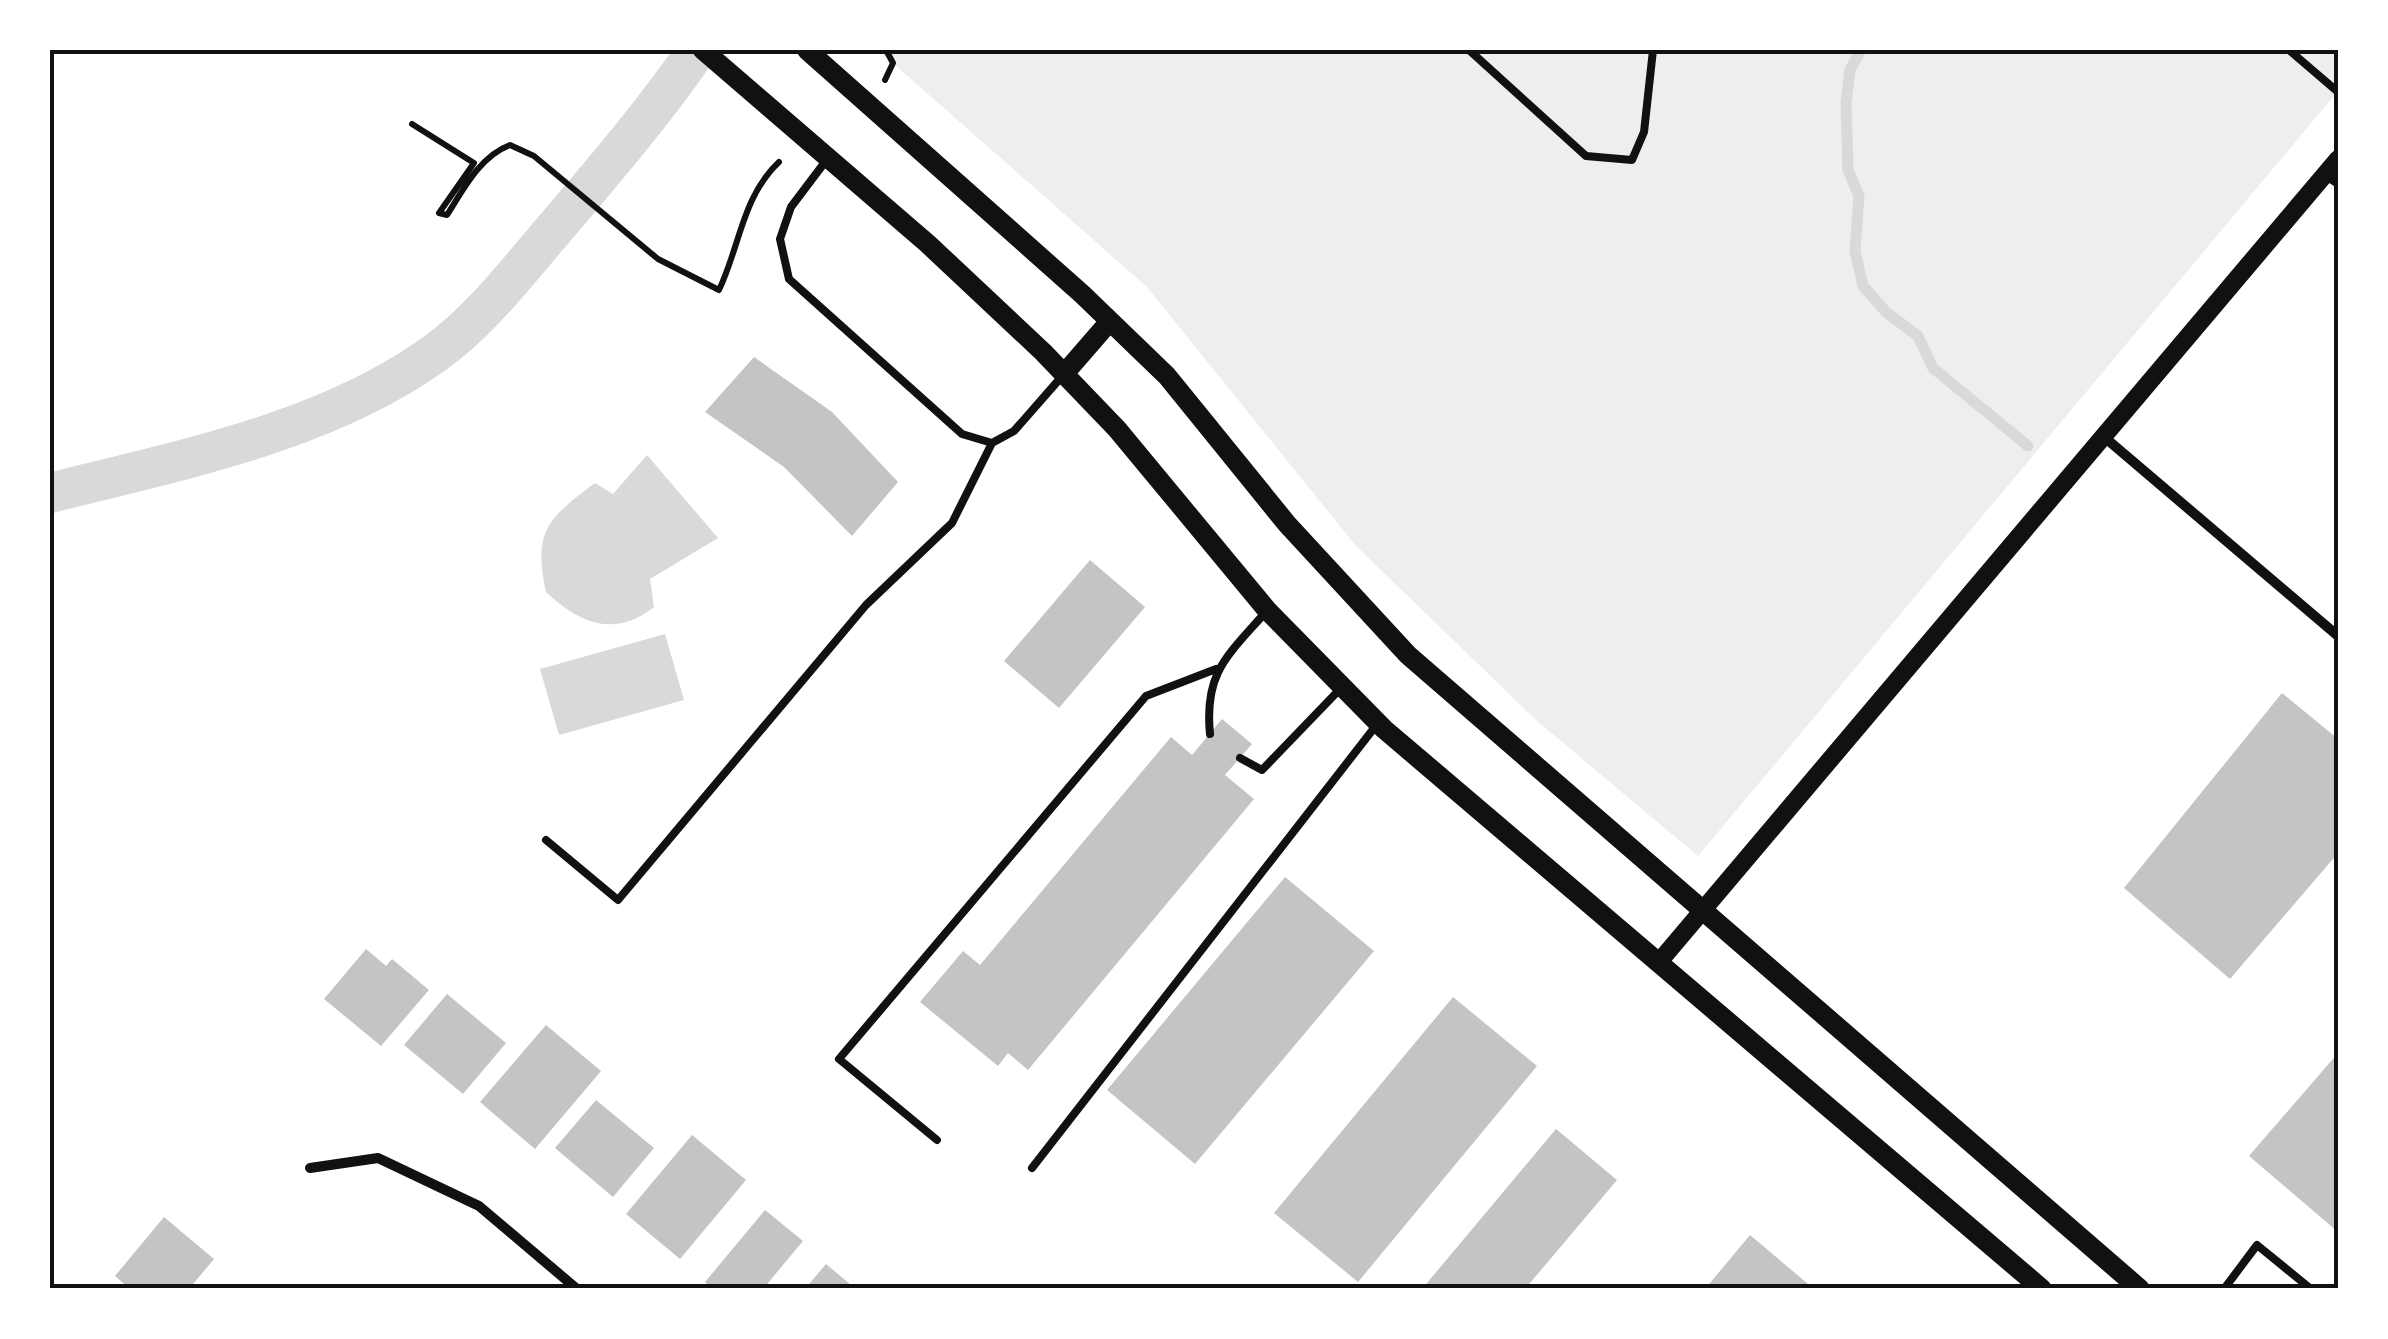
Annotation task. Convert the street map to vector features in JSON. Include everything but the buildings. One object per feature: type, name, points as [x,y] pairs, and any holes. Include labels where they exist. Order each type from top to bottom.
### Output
[{"type":"main road","points":[[703,50],[928,244],[1064,374],[1117,430],[1267,610],[1378,723],[2042,1289]]},
{"type":"main road","points":[[807,50],[1167,376],[1287,524],[1408,654],[2140,1289]]},
{"type":"main road","points":[[1064,374],[1110,321]]},
{"type":"street","points":[[1659,962],[2102,436],[2331,180],[2338,158]]},
{"type":"street","points":[[2102,436],[2338,636]]},
{"type":"street","points":[[310,1168],[378,1158],[478,1206],[577,1289]]},
{"type":"lane","points":[[1469,50],[1586,156],[1632,160],[1644,132],[1654,50]]},
{"type":"lane","points":[[2289,50],[2338,92]]},
{"type":"lane","points":[[828,158],[791,207],[780,240],[789,280],[962,434],[992,442]]},
{"type":"lane","points":[[546,840],[618,900],[866,606],[952,523],[992,442],[1014,431],[1064,374]]},
{"type":"lane","points":[[1210,734],[1207,703],[1216,669],[1267,610]]},
{"type":"lane","points":[[937,1140],[839,1059],[1146,696],[1216,669]]},
{"type":"lane","points":[[1240,758],[1262,770],[1342,688]]},
{"type":"lane","points":[[1032,1168],[1378,723]]},
{"type":"lane","points":[[2224,1289],[2258,1245],[2311,1289]]},
{"type":"path","points":[[884,82],[893,63],[886,50]]},
{"type":"path","points":[[412,124],[474,163],[439,213],[447,216],[470,178],[500,149],[510,146],[534,156],[646,249],[685,276],[719,290],[736,254],[750,196],[780,162]]},
{"type":"shaded area","points":[[878,50],[2338,50],[2338,91],[1698,856],[1537,721],[1356,546],[1147,287]]},
{"type":"shaded area","points":[[647,455],[718,538],[650,579],[654,607],[640,617],[612,624],[585,619],[546,592],[543,540],[565,507],[595,483],[613,494]]},
{"type":"shaded area","points":[[665,634],[684,700],[559,735],[540,669]]},
{"type":"waterway","points":[[50,493],[199,455],[298,424],[391,381],[434,354],[466,328],[510,282],[626,144],[697,50]]},
{"type":"waterway","points":[[1861,50],[1850,70],[1846,103],[1848,170],[1859,196],[1855,251],[1863,286],[1886,312],[1918,336],[1933,368],[2028,446]]}]
